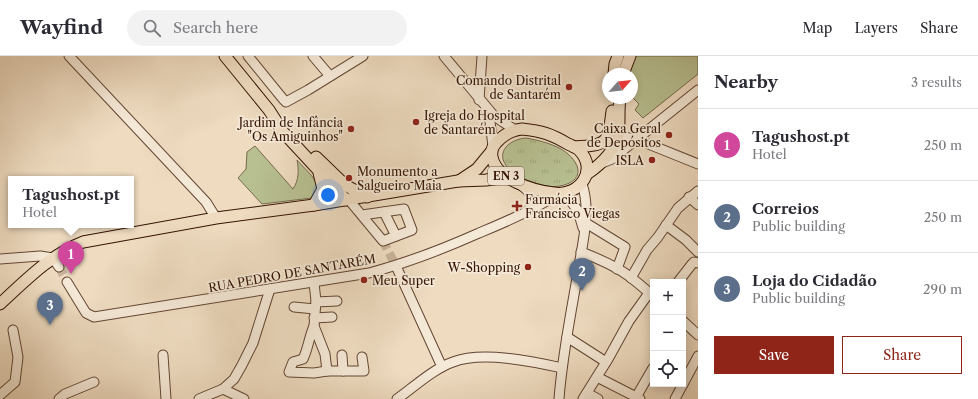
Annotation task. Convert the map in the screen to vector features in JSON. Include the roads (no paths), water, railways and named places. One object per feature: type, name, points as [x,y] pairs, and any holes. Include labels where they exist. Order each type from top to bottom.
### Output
[{"type":"main road","points":[[225,56],[269,110],[283,132],[348,200]]},
{"type":"main road","points":[[615,68],[618,56]]},
{"type":"main road","points":[[625,68],[630,56]]},
{"type":"main road","points":[[574,147],[592,146],[605,140],[609,134],[612,104]]},
{"type":"main road","points":[[561,193],[582,184],[587,174],[601,164],[615,143],[618,136],[619,104]]},
{"type":"main road","points":[[269,110],[339,180],[350,189],[367,197]]},
{"type":"main road","points":[[515,130],[522,129],[543,132],[557,137],[574,147],[579,151],[586,163],[587,174]]},
{"type":"main road","name":"EN 3","points":[[458,181],[477,169],[501,138],[515,130]]},
{"type":"main road","name":"EN 3","points":[[492,149],[493,160],[506,177],[519,184],[542,192],[561,193]]},
{"type":"main road","points":[[314,206],[323,189],[318,170]]},
{"type":"main road","name":"EN 3","points":[[348,200],[458,181],[486,180],[506,177]]},
{"type":"main road","points":[[0,304],[24,283],[56,262],[71,247],[83,242],[216,218],[314,206],[348,200]]},
{"type":"street","points":[[69,56],[206,202],[216,218]]},
{"type":"street","points":[[248,56],[286,102],[363,56]]},
{"type":"street","points":[[313,56],[330,76]]},
{"type":"street","points":[[444,56],[494,116],[515,130]]},
{"type":"street","points":[[482,56],[482,103],[490,122],[492,149]]},
{"type":"street","points":[[601,164],[612,159],[698,90]]},
{"type":"street","points":[[618,136],[636,139],[698,164]]},
{"type":"street","points":[[519,184],[529,192],[532,197],[533,204],[529,210]]},
{"type":"street","points":[[559,399],[562,368],[586,223],[585,197],[582,184]]},
{"type":"street","points":[[631,278],[647,250],[678,208],[689,197],[698,191]]},
{"type":"street","points":[[561,193],[578,211],[584,233]]},
{"type":"street","name":"RUA PEDRO DE SANTARÉM","points":[[67,282],[86,313],[94,317],[314,283],[369,273],[396,266],[447,247],[544,203],[561,193]]},
{"type":"street","points":[[689,197],[698,205]]},
{"type":"street","points":[[348,200],[383,240],[412,230],[404,209],[362,215]]},
{"type":"street","points":[[384,212],[396,236]]},
{"type":"street","points":[[586,223],[625,248],[617,268]]},
{"type":"street","points":[[666,225],[686,240],[698,252]]},
{"type":"street","points":[[581,252],[617,268],[650,293]]},
{"type":"street","points":[[0,259],[40,256],[56,262]]},
{"type":"street","points":[[680,279],[694,262],[698,263]]},
{"type":"street","points":[[396,266],[442,367]]},
{"type":"street","points":[[314,283],[315,314],[325,354],[327,371]]},
{"type":"street","points":[[199,399],[223,389],[234,378],[248,353],[257,332],[270,289]]},
{"type":"street","points":[[598,399],[585,396],[629,321],[650,295]]},
{"type":"street","points":[[337,301],[315,314],[306,353],[303,359],[292,362],[289,372],[314,373],[327,371],[364,371],[362,357]]},
{"type":"street","points":[[294,308],[332,317]]},
{"type":"street","points":[[686,325],[698,336]]},
{"type":"street","points":[[0,395],[15,382],[18,357],[13,330]]},
{"type":"street","points":[[567,337],[606,362]]},
{"type":"street","points":[[163,355],[166,399]]},
{"type":"street","points":[[342,355],[343,371]]},
{"type":"street","points":[[397,399],[442,367],[472,356],[525,360],[562,368]]},
{"type":"street","points":[[686,378],[698,356]]},
{"type":"street","points":[[597,377],[637,398],[650,374]]},
{"type":"street","points":[[59,399],[65,394],[94,382]]},
{"type":"street","points":[[675,399],[681,387]]},
{"type":"street","points":[[219,399],[223,389]]},
{"type":"street","points":[[223,389],[244,399]]},
{"type":"tunnel","points":[[383,241],[396,266]]},
{"type":"tunnel","points":[[59,267],[67,282]]},
{"type":"place","name":"Comando Distrital de Santarém","points":[[569,87]]},
{"type":"place","name":"Igreja do Hospital de Santarém","points":[[416,122]]},
{"type":"place","name":"Jardim de Infância \"Os Amiguinhos\"","points":[[351,129]]},
{"type":"place","name":"Caixa Geral de Depósitos","points":[[669,135]]},
{"type":"place","name":"ISLA","points":[[652,160]]},
{"type":"place","name":"Monumento a Salgueiro Maia","points":[[349,178]]},
{"type":"place","name":"Farmácia Francisco Viegas","points":[[517,206]]},
{"type":"place","name":"W-Shopping","points":[[528,267]]},
{"type":"place","name":"Tagushost.pt","points":[[71,274]]},
{"type":"place","name":"Meu Super","points":[[364,280]]},
{"type":"place","name":"Correios","points":[[582,291]]},
{"type":"place","name":"Loja do Cidadão","points":[[50,325]]}]
